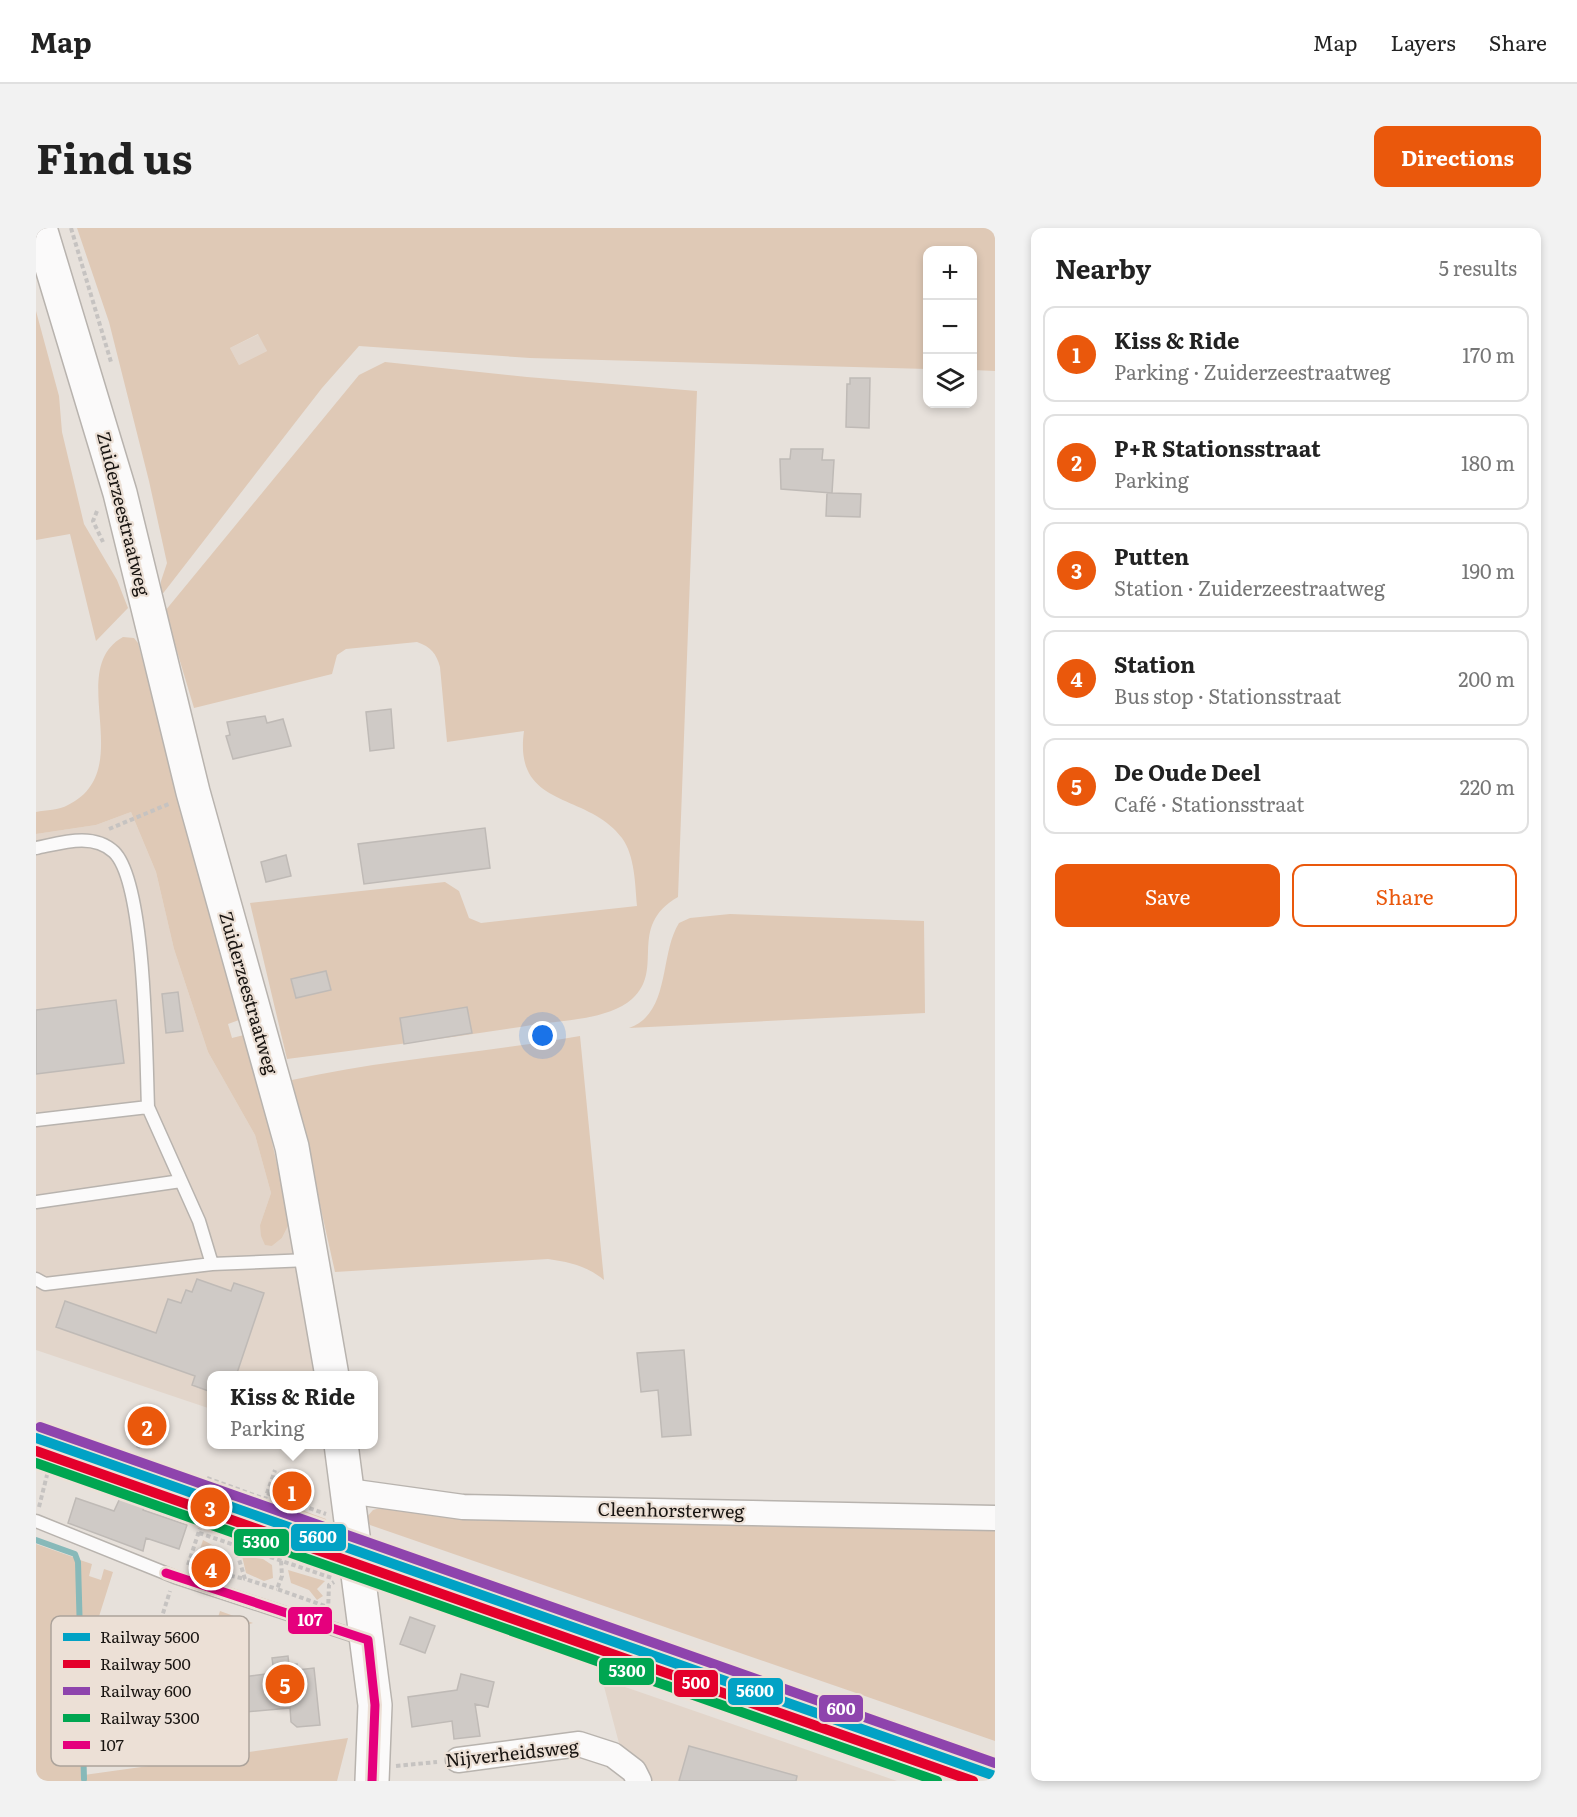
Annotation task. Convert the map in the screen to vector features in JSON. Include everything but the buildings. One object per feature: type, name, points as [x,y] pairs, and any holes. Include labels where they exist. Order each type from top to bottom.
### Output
[{"type":"street","name":"Zuiderzeestraatweg","points":[[40,228],[120,493],[147,614],[193,792],[292,1147],[314,1259],[331,1371]]},
{"type":"street","points":[[342,1449],[375,1705],[373,1775]]},
{"type":"street","name":"Cleenhorsterweg","points":[[348,1491],[463,1508],[995,1518]]},
{"type":"street","name":"Nijverheidsweg","points":[[458,1760],[579,1744],[613,1755],[634,1771],[639,1781]]},
{"type":"lane","points":[[36,848],[79,840],[101,843],[114,851],[123,864],[130,882],[141,956],[148,1107],[199,1221],[212,1264]]},
{"type":"lane","points":[[36,1120],[148,1107]]},
{"type":"lane","points":[[36,1202],[181,1180]]},
{"type":"lane","points":[[39,1283],[212,1264],[314,1259]]},
{"type":"lane","points":[[36,1519],[180,1579],[368,1640]]},
{"type":"path","points":[[79,840],[141,817],[193,792]]},
{"type":"path","points":[[138,1448],[147,1423]]},
{"type":"path","points":[[91,1442],[105,1447],[91,1487],[110,1494]]},
{"type":"path","points":[[207,1478],[265,1499],[275,1470]]},
{"type":"path","points":[[36,1519],[48,1471]]},
{"type":"path","points":[[267,1493],[326,1514]]},
{"type":"path","points":[[165,1616],[199,1531],[338,1580]]},
{"type":"path","points":[[235,1545],[245,1579],[328,1607]]},
{"type":"path","points":[[277,1589],[282,1576],[280,1561]]},
{"type":"path","name":"Nijverheidsweg","points":[[373,1775],[458,1760]]},
{"type":"shaded area","points":[[77,228],[995,228],[995,371],[977,370],[977,246],[923,246],[923,369],[530,358],[359,346],[322,388],[161,596],[161,581],[167,563],[109,322]],"holes":[[[258,334],[267,351],[239,365],[230,348]]]},
{"type":"shaded area","points":[[36,311],[59,396],[62,432],[84,524],[117,580],[128,608],[96,641],[70,534],[36,540]]},
{"type":"shaded area","points":[[259,334],[267,351],[239,365],[230,348]]},
{"type":"shaded area","points":[[385,362],[697,391],[678,897],[662,909],[654,921],[642,987],[632,999],[610,1011],[570,1020],[287,1059],[250,903],[445,882],[459,891],[469,918],[481,923],[637,906],[632,862],[622,838],[607,823],[541,787],[530,774],[524,756],[524,731],[447,742],[440,667],[432,651],[422,644],[417,642],[346,649],[337,655],[332,674],[194,708],[165,611],[359,375]]},
{"type":"shaded area","points":[[123,637],[134,638],[138,643],[239,1020],[228,1024],[232,1038],[244,1035],[265,1111],[290,1222],[282,1238],[272,1246],[265,1245],[261,1236],[260,1225],[271,1193],[255,1135],[208,1052],[174,949],[156,872],[131,812],[96,825],[36,834],[36,812],[68,805],[88,789],[98,769],[101,745],[98,695],[100,672],[107,652]]},
{"type":"shaded area","points":[[131,812],[156,872],[174,949],[208,1052],[255,1135],[271,1193],[260,1225],[272,1246],[282,1238],[290,1222],[319,1371],[207,1371],[207,1408],[36,1350],[36,834],[96,825]]},
{"type":"shaded area","points":[[730,914],[924,921],[925,1013],[629,1028],[652,1010],[658,997],[673,936],[679,923],[690,918]]},
{"type":"shaded area","points":[[580,1036],[604,1280],[578,1265],[548,1259],[335,1272],[292,1080],[399,1061]]},
{"type":"shaded area","points":[[271,1499],[326,1519],[328,1530],[268,1508]]},
{"type":"shaded area","points":[[383,1507],[995,1527],[995,1741],[370,1525],[366,1518],[373,1510]]},
{"type":"shaded area","points":[[203,1540],[229,1554],[233,1571],[210,1567],[197,1558]]},
{"type":"shaded area","points":[[36,1544],[76,1558],[78,1616],[51,1616],[51,1766],[84,1766],[84,1775],[148,1766],[249,1766],[249,1752],[348,1738],[337,1781],[36,1781]]},
{"type":"shaded area","points":[[242,1556],[263,1559],[272,1565],[273,1578],[264,1581],[246,1573]]},
{"type":"shaded area","points":[[77,1559],[92,1564],[89,1576],[101,1580],[104,1569],[113,1572],[99,1616],[79,1616]]},
{"type":"shaded area","points":[[288,1570],[325,1581],[317,1589],[323,1596],[317,1600],[309,1590],[291,1583]]},
{"type":"shaded area","points":[[220,1611],[234,1616],[218,1616]]},
{"type":"shaded area","points":[[602,1679],[897,1781],[629,1781]]},
{"type":"waterway","points":[[36,1540],[75,1554],[78,1562],[79,1616]]},
{"type":"waterway","points":[[84,1766],[84,1779]]},
{"type":"rail line","name":"600","points":[[40,1427],[995,1763]]},
{"type":"rail line","name":"5600","points":[[36,1438],[995,1776]]},
{"type":"rail line","name":"500","points":[[36,1451],[973,1781]]},
{"type":"rail line","name":"5300","points":[[36,1463],[937,1781]]},
{"type":"transit line","name":"107","points":[[166,1573],[368,1640]]},
{"type":"transit line","name":"107","points":[[368,1640],[375,1705],[372,1781]]},
{"type":"place","name":"P+R Stationsstraat","points":[[147,1426]]},
{"type":"place","name":"Kiss & Ride","points":[[292,1491]]},
{"type":"place","name":"Putten","points":[[210,1507]]},
{"type":"place","name":"Station","points":[[211,1568]]},
{"type":"place","name":"De Oude Deel","points":[[285,1684]]}]
